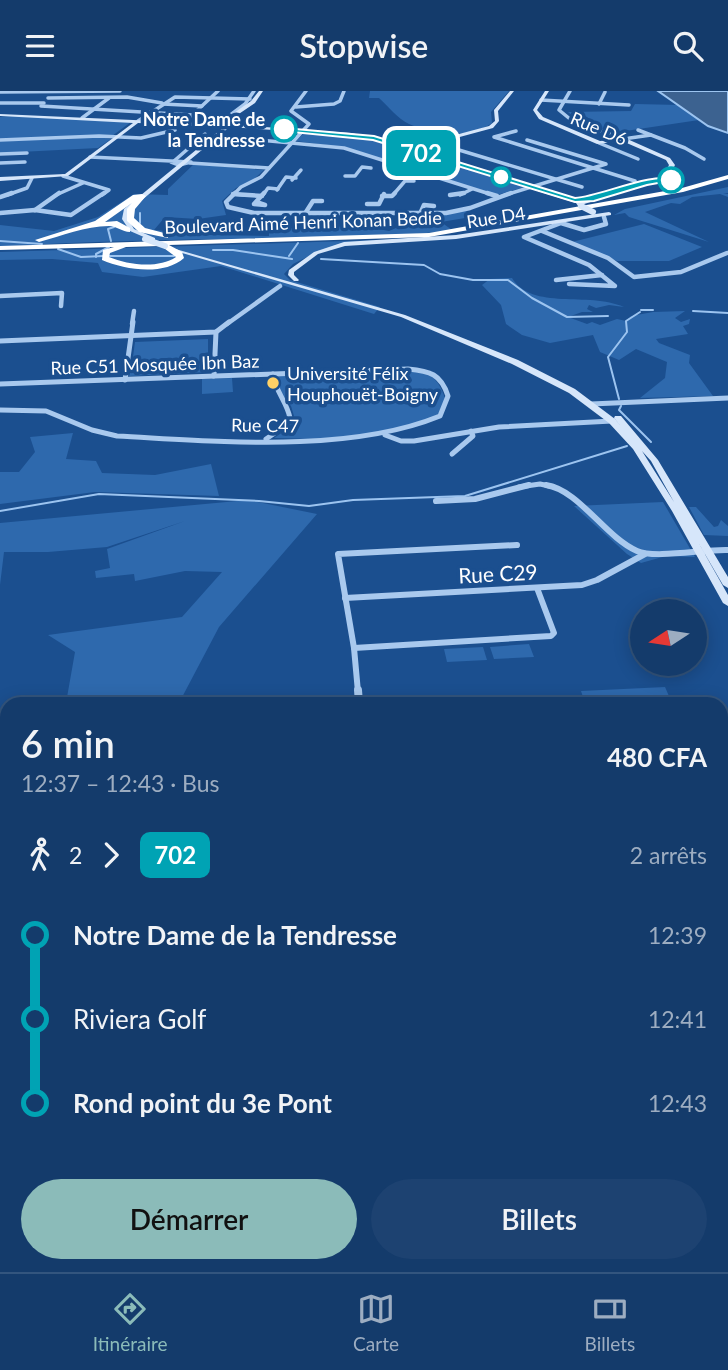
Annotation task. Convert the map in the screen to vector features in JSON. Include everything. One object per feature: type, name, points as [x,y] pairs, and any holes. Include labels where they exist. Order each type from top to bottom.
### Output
[{"type":"highway","points":[[667,176],[670,185],[681,187],[710,184]]},
{"type":"highway","name":"Boulevard Aimé Henri Konan Bedie","points":[[0,248],[450,233],[710,184],[728,177]]},
{"type":"highway","points":[[600,214],[728,183]]},
{"type":"highway","name":"Boulevard Aimé Henri Konan Bedie","points":[[0,248],[34,243],[61,246],[207,243],[392,239],[453,234],[728,183]]},
{"type":"highway","points":[[139,197],[131,209],[130,219],[142,230],[164,236],[197,239],[345,238]]},
{"type":"highway","points":[[34,243],[98,223],[139,197]]},
{"type":"highway","points":[[127,230],[117,224],[104,222],[63,235],[59,239],[74,243],[127,243]]},
{"type":"highway","points":[[168,246],[179,254],[179,260],[168,265],[152,267],[116,262],[104,256],[110,249],[123,246],[207,243]]},
{"type":"main road","points":[[263,91],[260,100],[179,162],[120,213],[121,222],[127,230],[168,246],[293,280],[423,320],[564,381],[621,421],[646,448],[704,552],[728,603]]},
{"type":"main road","points":[[413,149],[495,124],[496,111],[512,91]]},
{"type":"main road","points":[[541,100],[547,91]]},
{"type":"main road","name":"Rue D6","points":[[541,100],[535,110],[541,118],[599,143]]},
{"type":"main road","points":[[0,115],[351,134],[413,149],[558,195],[600,214]]},
{"type":"main road","points":[[0,179],[63,176],[138,121]]},
{"type":"main road","points":[[578,203],[667,176],[671,163],[666,158],[623,139],[599,143]]},
{"type":"main road","points":[[139,197],[127,209],[125,219],[132,230],[149,239]]},
{"type":"main road","name":"Rue D4","points":[[293,280],[291,271],[316,253],[337,246],[456,237],[600,214]]},
{"type":"main road","points":[[293,280],[421,322],[515,362],[596,404],[654,474],[728,585]]},
{"type":"street","points":[[33,115],[52,91]]},
{"type":"street","points":[[82,118],[109,97],[112,91]]},
{"type":"street","points":[[0,92],[120,91]]},
{"type":"street","points":[[187,119],[218,91]]},
{"type":"street","points":[[225,126],[254,91]]},
{"type":"street","points":[[306,91],[291,112],[310,123],[258,180],[244,185],[233,194],[226,204],[235,211],[420,214],[461,210],[606,164],[527,140]]},
{"type":"street","points":[[296,107],[334,104],[340,101],[344,91]]},
{"type":"street","points":[[570,91],[559,110],[566,118],[623,139],[650,135]]},
{"type":"street","points":[[599,104],[605,92]]},
{"type":"street","points":[[138,121],[162,103],[177,97],[250,99]]},
{"type":"street","points":[[48,98],[136,98],[202,106]]},
{"type":"street","points":[[541,100],[629,105]]},
{"type":"street","points":[[0,102],[192,115]]},
{"type":"street","points":[[0,140],[150,137],[176,130]]},
{"type":"street","points":[[638,130],[692,151],[704,159]]},
{"type":"street","points":[[396,131],[582,187]]},
{"type":"street","points":[[516,131],[494,137],[635,181]]},
{"type":"street","points":[[179,162],[205,134]]},
{"type":"street","points":[[390,143],[414,136]]},
{"type":"street","points":[[514,143],[535,137]]},
{"type":"street","points":[[238,148],[248,139],[344,148],[498,197]]},
{"type":"street","name":"Rue D6","points":[[599,143],[638,159]]},
{"type":"street","points":[[0,154],[27,153]]},
{"type":"street","points":[[90,157],[269,168]]},
{"type":"street","points":[[345,178],[347,174],[358,172],[362,167],[371,167],[384,160]]},
{"type":"street","points":[[0,163],[25,162]]},
{"type":"street","points":[[258,211],[262,206],[255,205],[256,202],[268,188],[278,189],[287,177],[296,178],[301,170]]},
{"type":"street","points":[[363,211],[367,204],[381,199],[384,193],[394,194],[404,183],[427,174]]},
{"type":"street","points":[[0,213],[35,209],[57,215],[71,215],[109,190],[63,176]]},
{"type":"street","points":[[0,197],[27,188],[32,178]]},
{"type":"street","points":[[35,209],[63,190],[86,182]]},
{"type":"street","points":[[449,197],[452,192],[472,189]]},
{"type":"street","points":[[233,194],[261,196]]},
{"type":"street","points":[[306,212],[313,201],[322,201],[326,196]]},
{"type":"street","points":[[420,214],[422,208],[435,203]]},
{"type":"street","points":[[569,284],[615,286],[589,265],[524,237],[564,223],[580,229],[606,224],[607,221],[600,214]]},
{"type":"street","points":[[542,231],[608,258],[634,277],[688,270],[727,253]]},
{"type":"street","points":[[556,280],[602,275]]},
{"type":"street","points":[[0,341],[216,332],[281,285],[293,280]]},
{"type":"street","points":[[0,296],[62,293],[61,306]]},
{"type":"street","points":[[125,380],[134,311]]},
{"type":"street","points":[[214,376],[216,332]]},
{"type":"street","name":"Rue C51 Mosquée Ibn Baz","points":[[0,384],[394,369]]},
{"type":"street","name":"Rue C47","points":[[0,410],[53,412],[92,430],[117,436],[333,440],[384,434],[428,423],[449,407],[443,382],[435,374],[420,370],[394,369]]},
{"type":"street","points":[[266,439],[285,426],[290,418],[288,407],[275,391],[272,374]]},
{"type":"street","points":[[596,404],[728,398]]},
{"type":"street","points":[[384,434],[394,439],[414,441],[499,427],[612,421]]},
{"type":"street","points":[[452,454],[472,438],[471,432]]},
{"type":"street","points":[[436,501],[479,498],[524,486],[555,486],[622,542],[645,554],[728,551]]},
{"type":"street","points":[[358,697],[354,648],[338,554],[517,545]]},
{"type":"street","name":"Rue C29","points":[[345,598],[588,584],[645,554]]},
{"type":"street","points":[[354,648],[551,636],[554,633],[537,588]]},
{"type":"shaded area","points":[[370,91],[509,91],[491,112],[492,123],[473,131],[451,134],[429,131],[409,124],[379,98],[369,98]]},
{"type":"shaded area","points":[[658,91],[728,91],[728,133],[708,126]]},
{"type":"shaded area","points":[[635,104],[680,105],[699,120],[612,133],[578,120],[568,112],[631,111]]},
{"type":"shaded area","points":[[0,117],[131,122],[112,136],[0,139]]},
{"type":"shaded area","points":[[305,132],[366,138],[525,187],[497,195],[348,148],[296,141]]},
{"type":"shaded area","points":[[99,137],[111,139],[98,148],[0,153],[0,141]]},
{"type":"shaded area","points":[[194,164],[264,170],[253,180],[236,188],[222,201],[226,215],[198,219],[165,217],[154,230],[269,236],[269,233],[288,228],[363,226],[389,231],[424,216],[465,211],[477,216],[441,222],[452,230],[411,234],[0,247],[0,225],[54,231],[98,217],[134,194],[168,195],[168,189]]},
{"type":"shaded area","points":[[728,187],[728,193],[723,194],[728,194],[728,197],[720,194],[692,197],[680,204],[671,203],[645,212],[709,242],[629,217],[625,213],[614,215],[625,209]]},
{"type":"shaded area","points":[[644,224],[702,247],[669,261],[617,261],[572,242]]},
{"type":"shaded area","points":[[378,240],[321,250],[293,264],[284,274],[290,280],[380,307],[374,314],[221,266],[143,277],[102,272],[98,263],[52,259],[0,260],[0,252]]},
{"type":"shaded area","points":[[512,278],[521,288],[533,294],[594,300],[624,307],[609,305],[596,308],[589,305],[587,309],[593,312],[582,312],[568,317],[587,324],[592,322],[600,325],[617,319],[626,321],[631,316],[653,312],[685,311],[675,318],[681,322],[690,319],[689,324],[683,326],[688,334],[656,339],[659,343],[690,355],[689,363],[713,396],[640,398],[665,378],[667,362],[636,349],[619,360],[600,352],[593,335],[550,343],[522,335],[506,324],[501,305],[482,285],[490,279]]},
{"type":"shaded area","points":[[208,339],[208,361],[132,364],[135,342]]},
{"type":"shaded area","points":[[209,363],[208,372],[129,376],[133,366]]},
{"type":"shaded area","points":[[396,369],[422,372],[438,383],[446,401],[436,418],[383,433],[316,439],[274,438],[286,430],[294,416],[291,406],[277,391],[274,375]]},
{"type":"shaded area","points":[[232,378],[233,392],[202,394],[202,379]]},
{"type":"shaded area","points":[[73,433],[66,459],[96,461],[102,473],[155,475],[211,464],[219,496],[95,492],[0,504],[0,472],[19,472],[35,452],[30,437]]},
{"type":"shaded area","points":[[248,500],[317,514],[219,627],[182,697],[67,697],[75,652],[48,635],[182,617],[222,572],[185,571],[135,581],[134,574],[96,578],[95,571],[110,568],[107,549],[185,521],[107,547],[48,552],[4,552],[0,585],[0,523]]},
{"type":"shaded area","points":[[663,502],[695,557],[666,556],[641,563],[627,554],[574,506]]},
{"type":"shaded area","points":[[689,507],[696,507],[714,527],[718,526],[721,520],[728,526],[728,536],[704,535]]},
{"type":"shaded area","points":[[529,644],[534,657],[494,659],[490,647]]},
{"type":"shaded area","points":[[483,647],[487,660],[447,662],[444,649]]},
{"type":"shaded area","points":[[665,687],[669,697],[583,697],[581,691]]},
{"type":"waterway","points":[[140,213],[140,223]]},
{"type":"waterway","points":[[111,241],[108,229],[114,227]]},
{"type":"waterway","points":[[0,241],[42,244]]},
{"type":"waterway","points":[[289,256],[298,243]]},
{"type":"waterway","points":[[96,256],[109,247]]},
{"type":"waterway","points":[[58,249],[81,257],[96,256]]},
{"type":"waterway","points":[[213,250],[233,250],[292,259]]},
{"type":"waterway","points":[[96,256],[103,256]]},
{"type":"waterway","points":[[108,256],[174,256]]},
{"type":"waterway","points":[[321,259],[424,265],[440,274],[473,280],[508,280],[532,298],[567,317],[608,316]]},
{"type":"waterway","points":[[641,310],[653,310]]},
{"type":"waterway","points":[[693,311],[728,313]]},
{"type":"waterway","points":[[619,399],[608,357],[627,332],[626,321],[640,312]]},
{"type":"waterway","points":[[621,406],[619,410],[651,442]]},
{"type":"waterway","points":[[0,511],[99,494],[259,501],[309,506],[353,500],[465,496],[627,446]]},
{"type":"bus line","name":"702","points":[[284,129],[374,138],[575,200],[594,199],[646,183],[671,180]]},
{"type":"place","name":"Notre Dame de la Tendresse","points":[[284,129]]},
{"type":"place","name":"Université Félix Houphouët-Boigny","points":[[273,383]]}]
